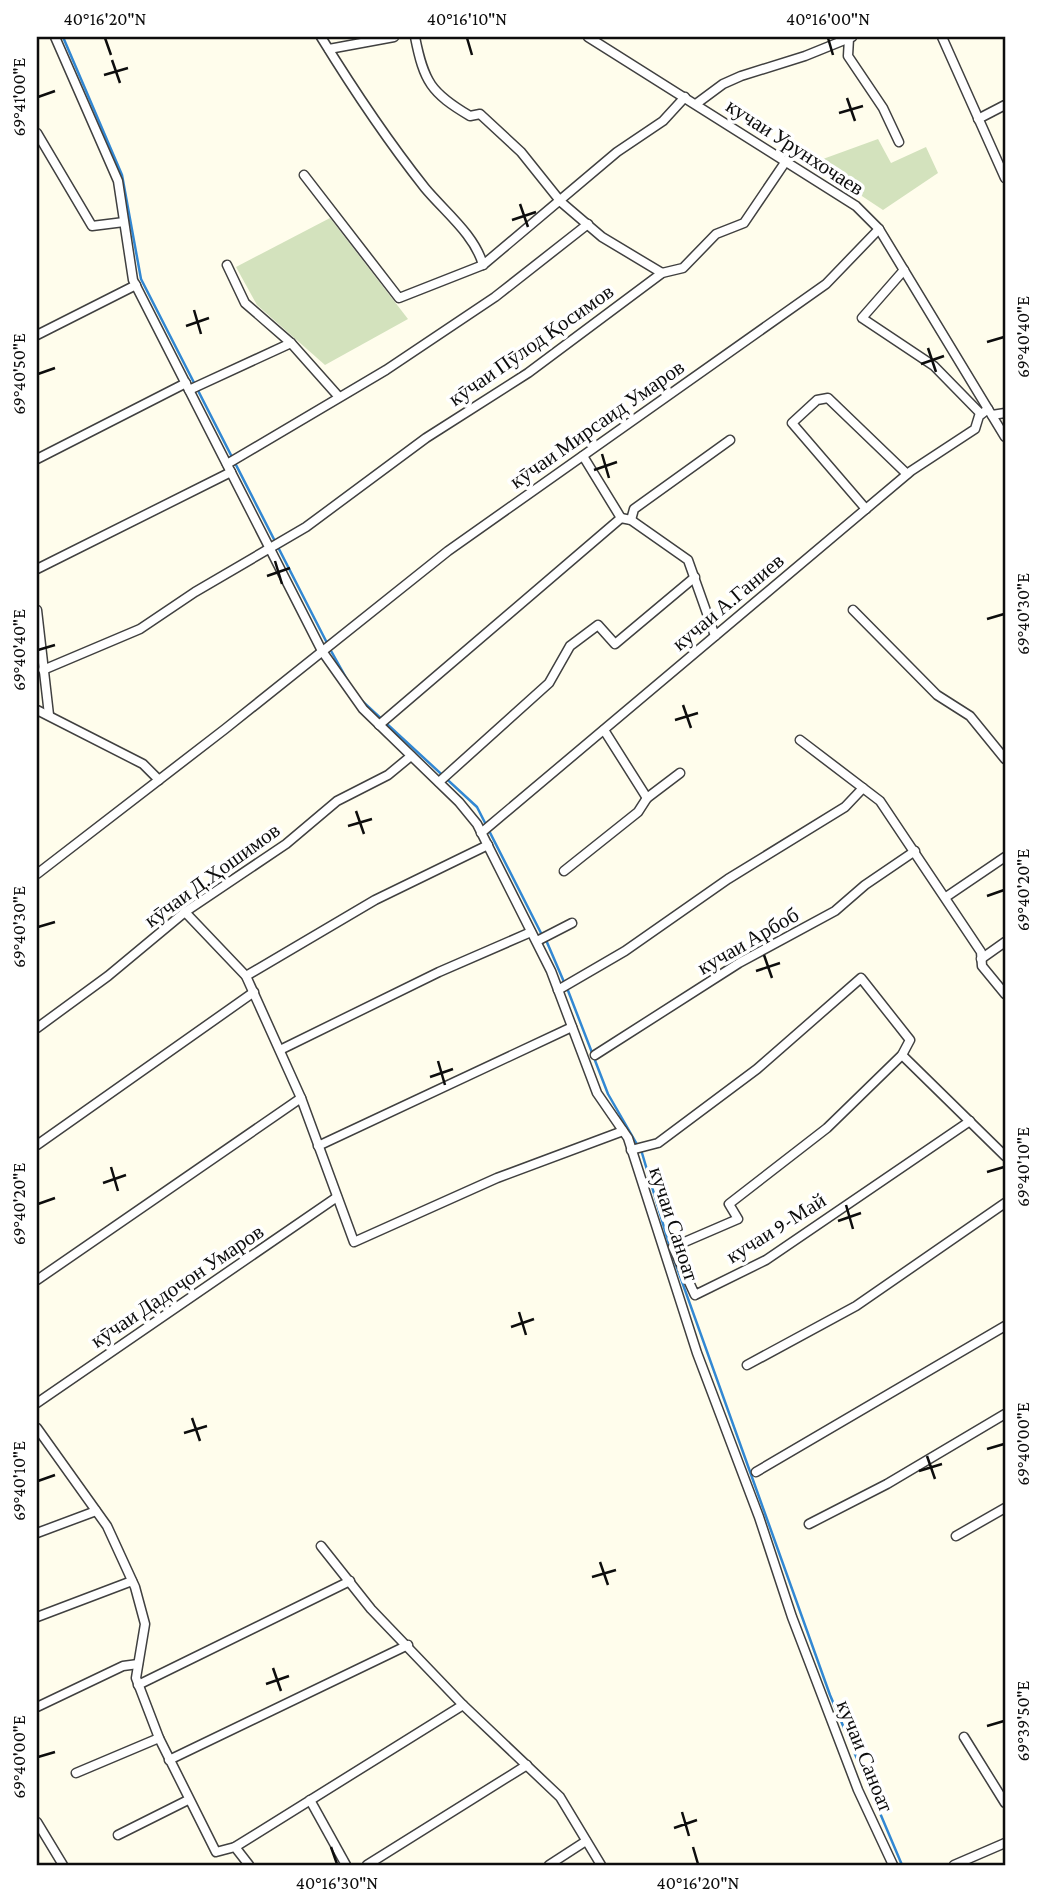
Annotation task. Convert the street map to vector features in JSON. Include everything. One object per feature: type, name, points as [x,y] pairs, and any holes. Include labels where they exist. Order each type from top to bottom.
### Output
[{"type":"street","name":"кучаи Саноат","points":[[55,37],[118,181],[136,285],[326,648],[363,709],[382,722],[411,756],[443,779],[459,802],[485,829],[488,845],[531,932],[542,938],[563,987],[572,1027],[597,1093],[636,1149],[697,1353],[760,1517],[792,1617],[858,1790],[893,1865]]},
{"type":"street","points":[[321,37],[376,123],[426,189],[479,251],[483,265]]},
{"type":"street","points":[[328,49],[394,37]]},
{"type":"street","points":[[415,37],[426,78],[441,99],[470,116],[480,114],[521,152],[561,202],[602,237],[662,272]]},
{"type":"street","name":"кучаи Урунхочаев","points":[[588,37],[856,206],[879,229],[987,413],[1005,437]]},
{"type":"street","points":[[696,104],[723,84],[741,76],[851,37],[848,56],[883,107],[899,142]]},
{"type":"street","points":[[942,37],[1005,178]]},
{"type":"street","points":[[304,175],[399,298],[483,265],[561,202],[617,152],[663,121],[685,97]]},
{"type":"street","points":[[978,118],[1005,105]]},
{"type":"street","points":[[37,133],[92,226],[124,222]]},
{"type":"street","name":"кӯчаи Пӯлод Қосимов","points":[[43,670],[140,629],[195,592],[274,548],[358,491],[426,438],[510,386],[662,272],[683,268],[716,234],[744,222],[786,161]]},
{"type":"street","points":[[37,569],[230,465],[340,397],[495,297],[588,224]]},
{"type":"street","name":"кӯчаи Мирсаид Умаров","points":[[37,874],[448,551],[825,284],[879,229]]},
{"type":"street","points":[[227,265],[245,303],[291,343],[340,397]]},
{"type":"street","points":[[904,270],[862,318],[934,366],[987,413],[1005,413]]},
{"type":"street","points":[[37,335],[136,285]]},
{"type":"street","points":[[37,459],[188,387],[291,343]]},
{"type":"street","points":[[866,509],[792,423],[817,400],[828,398],[907,474]]},
{"type":"street","name":"кучаи А.Ганиев","points":[[485,829],[907,474],[975,429],[987,413]]},
{"type":"street","points":[[631,520],[634,509],[730,440]]},
{"type":"street","points":[[583,456],[621,518],[631,520],[688,560],[715,636]]},
{"type":"street","points":[[382,722],[621,518]]},
{"type":"street","points":[[443,779],[549,683],[570,646],[598,625],[615,644],[695,577]]},
{"type":"street","points":[[37,610],[43,670],[41,713],[144,764],[159,780]]},
{"type":"street","points":[[853,610],[937,695],[970,716],[1005,757]]},
{"type":"street","points":[[604,730],[647,798]]},
{"type":"street","points":[[800,740],[880,801],[981,952],[982,966],[1005,994]]},
{"type":"street","name":"кӯчаи Д.Ҳошимов","points":[[37,1028],[108,976],[186,912],[286,844],[337,801],[388,775],[411,756]]},
{"type":"street","points":[[565,871],[638,812],[647,798],[680,773]]},
{"type":"street","points":[[563,987],[625,951],[727,879],[845,807],[863,788]]},
{"type":"street","points":[[246,976],[375,900],[488,845]]},
{"type":"street","name":"кучаи Арбоб","points":[[595,1055],[739,963],[835,911],[865,885],[915,851]]},
{"type":"street","points":[[946,897],[1005,857]]},
{"type":"street","points":[[186,912],[246,976],[301,1097],[354,1242],[497,1178],[623,1131]]},
{"type":"street","points":[[542,938],[572,923]]},
{"type":"street","points":[[280,1050],[439,972],[531,932]]},
{"type":"street","points":[[981,959],[1005,942]]},
{"type":"street","points":[[636,1149],[658,1143],[757,1069],[861,978],[910,1040],[902,1055],[1005,1156]]},
{"type":"street","points":[[37,1145],[254,992]]},
{"type":"street","points":[[318,1146],[572,1027]]},
{"type":"street","name":"кучаи 9-Май","points":[[902,1055],[827,1128],[729,1204],[738,1219],[673,1247],[695,1295],[766,1260],[970,1121]]},
{"type":"street","points":[[37,1280],[301,1097]]},
{"type":"street","name":"кӯчаи Дадоҷон Умаров","points":[[37,1403],[337,1197]]},
{"type":"street","points":[[747,1365],[856,1306],[1005,1203]]},
{"type":"street","points":[[756,1472],[1005,1326]]},
{"type":"street","points":[[809,1524],[887,1484],[1005,1414]]},
{"type":"street","points":[[37,1428],[107,1526],[132,1581],[145,1624],[138,1664],[138,1685],[169,1760],[216,1852],[235,1847],[463,1705]]},
{"type":"street","points":[[37,1449],[46,1444]]},
{"type":"street","points":[[956,1536],[1005,1508]]},
{"type":"street","points":[[37,1533],[96,1511]]},
{"type":"street","points":[[321,1546],[371,1609],[463,1705],[560,1797],[601,1865]]},
{"type":"street","points":[[37,1617],[132,1581]]},
{"type":"street","points":[[138,1685],[350,1581]]},
{"type":"street","points":[[169,1760],[408,1645]]},
{"type":"street","points":[[37,1707],[123,1666],[138,1664]]},
{"type":"street","points":[[964,1737],[1005,1803]]},
{"type":"street","points":[[76,1773],[159,1738]]},
{"type":"street","points":[[367,1865],[527,1765]]},
{"type":"street","points":[[118,1835],[188,1800]]},
{"type":"street","points":[[310,1800],[346,1865]]},
{"type":"street","points":[[37,1822],[63,1865]]},
{"type":"street","points":[[549,1865],[586,1841]]},
{"type":"street","points":[[954,1865],[1005,1843]]},
{"type":"street","points":[[235,1847],[249,1865]]},
{"type":"green space","points":[[878,139],[891,163],[926,147],[938,173],[883,210],[812,163]]},
{"type":"green space","points":[[330,218],[408,319],[325,365],[257,305],[236,267]]},
{"type":"waterway","points":[[63,37],[122,175],[141,279],[327,643]]},
{"type":"waterway","points":[[330,649],[349,683]]},
{"type":"waterway","points":[[361,700],[477,807],[542,935]]},
{"type":"waterway","points":[[546,940],[564,982]]},
{"type":"waterway","points":[[567,988],[608,1094],[642,1153],[671,1251],[830,1695],[902,1865]]}]
